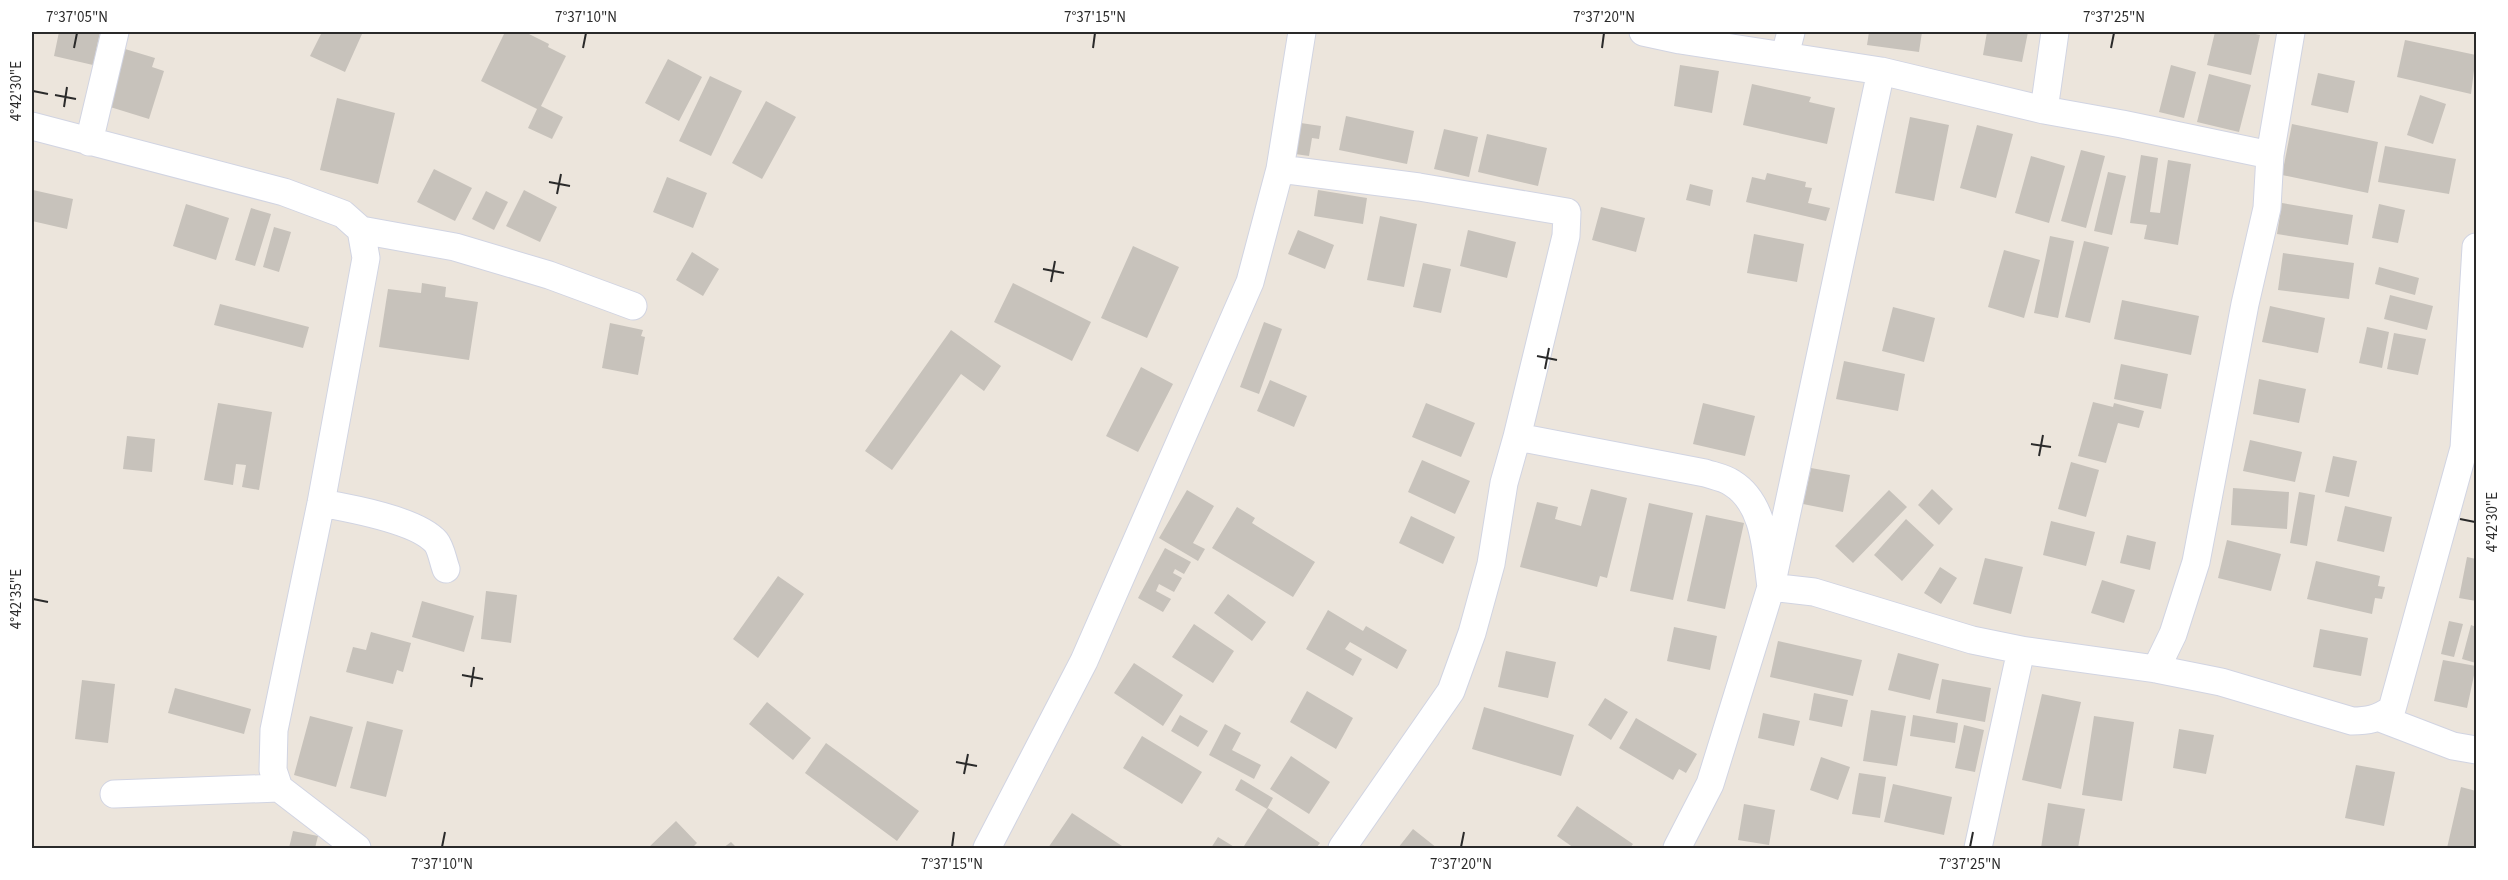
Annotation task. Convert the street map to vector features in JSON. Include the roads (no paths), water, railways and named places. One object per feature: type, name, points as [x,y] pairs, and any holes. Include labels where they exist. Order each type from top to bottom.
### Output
[{"type":"street","points":[[89,142],[115,32]]},
{"type":"street","points":[[987,849],[1084,661],[1250,282],[1280,169],[1302,32]]},
{"type":"street","points":[[1643,32],[1680,40],[1788,44],[1881,71],[2044,110],[2271,155]]},
{"type":"street","points":[[2044,110],[2055,32]]},
{"type":"street","points":[[2156,669],[2173,634],[2196,562],[2245,304],[2267,208],[2271,155],[2291,32]]},
{"type":"street","points":[[1677,849],[1710,784],[1771,587],[1881,71]]},
{"type":"street","points":[[32,126],[284,192],[343,214],[361,230],[454,247],[549,275],[633,306]]},
{"type":"street","points":[[1280,169],[1419,187],[1567,212],[1566,236],[1517,437],[1503,483],[1491,564],[1472,633],[1451,690],[1341,849]]},
{"type":"street","points":[[357,849],[279,788],[273,770],[274,730],[321,503],[366,258],[361,230]]},
{"type":"street","points":[[1771,587],[1814,592],[1972,640],[2021,650],[2156,669],[2221,682],[2352,721],[2380,718],[2392,709],[2470,455],[2476,247]]},
{"type":"street","points":[[1517,437],[1705,473],[1733,483],[1751,501],[1763,531],[1771,587]]},
{"type":"street","points":[[321,503],[354,508],[423,532],[437,543],[446,569]]},
{"type":"street","points":[[1978,849],[2021,650]]},
{"type":"street","points":[[2380,718],[2453,746],[2476,750]]},
{"type":"street","points":[[114,794],[279,788]]}]
